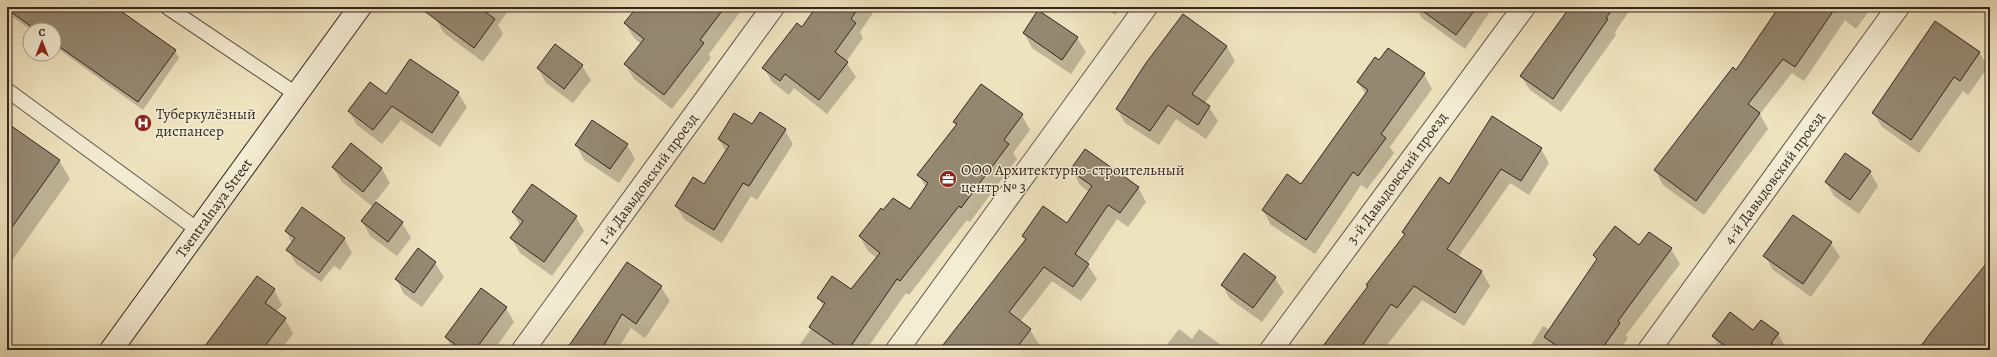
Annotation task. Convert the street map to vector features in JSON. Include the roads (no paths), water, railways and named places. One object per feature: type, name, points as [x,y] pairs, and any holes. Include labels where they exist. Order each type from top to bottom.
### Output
[{"type":"street","name":"Tsentralnaya Street","points":[[111,350],[360,7]]},
{"type":"street","name":"1-й Давыдовский проезд","points":[[523,350],[773,7]]},
{"type":"street","points":[[897,350],[1146,7]]},
{"type":"street","name":"3-й Давыдовский проезд","points":[[1271,350],[1524,7]]},
{"type":"street","name":"4-й Давыдовский проезд","points":[[1649,350],[1898,7]]},
{"type":"lane","points":[[167,7],[296,94]]},
{"type":"lane","points":[[7,90],[198,230]]},
{"type":"place","name":"Туберкулёзный диспансер","points":[[143,123]]},
{"type":"place","name":"ООО Архитектурно-строительный центр № 3","points":[[948,179]]}]
